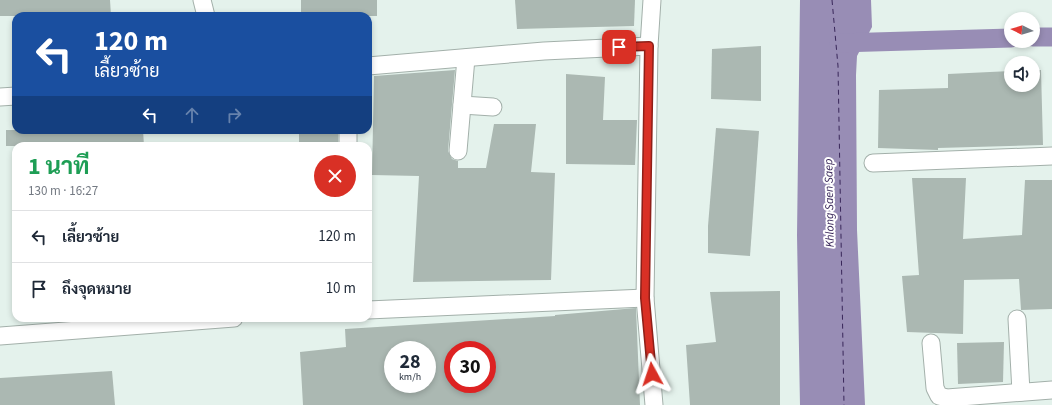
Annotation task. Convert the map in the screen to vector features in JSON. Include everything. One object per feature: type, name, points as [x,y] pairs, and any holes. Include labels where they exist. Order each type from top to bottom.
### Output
[{"type":"street","points":[[202,0],[205,12]]},
{"type":"street","points":[[652,0],[649,46],[645,298],[654,405]]},
{"type":"street","points":[[372,66],[544,51],[649,46]]},
{"type":"street","points":[[458,151],[466,58]]},
{"type":"street","points":[[0,97],[12,96]]},
{"type":"street","points":[[462,105],[494,107]]},
{"type":"street","points":[[873,162],[1052,156]]},
{"type":"street","points":[[372,310],[645,298]]},
{"type":"street","points":[[1018,319],[1021,392]]},
{"type":"street","points":[[0,336],[182,322]]},
{"type":"street","points":[[931,343],[935,388],[939,396],[947,398],[1052,390]]},
{"type":"water","name":"Khlong Saen Saep","points":[[800,0],[871,0],[872,27],[857,56],[856,75],[857,230],[865,405],[800,405],[797,235]]},
{"type":"building","points":[[0,0],[110,0],[111,12],[12,12],[12,16],[0,16]]},
{"type":"building","points":[[301,0],[377,0],[377,16],[372,16],[372,12],[301,12]]},
{"type":"building","points":[[515,0],[635,0],[634,26],[517,29]]},
{"type":"building","points":[[761,46],[761,101],[711,99],[712,49]]},
{"type":"building","points":[[455,70],[448,151],[452,159],[458,161],[458,168],[486,168],[494,124],[536,124],[531,172],[555,173],[551,280],[413,282],[419,176],[372,175],[374,76]]},
{"type":"building","points":[[1041,70],[1043,145],[938,148],[938,150],[878,148],[879,90],[948,88],[948,74],[1004,71],[1004,92],[1040,92]]},
{"type":"building","points":[[566,74],[605,77],[603,120],[637,120],[635,165],[566,164]]},
{"type":"building","points":[[716,128],[759,131],[750,256],[708,253],[708,226]]},
{"type":"building","points":[[6,130],[12,130],[12,134],[143,134],[144,142],[12,142],[12,146],[6,146]]},
{"type":"building","points":[[299,134],[338,134],[338,142],[299,142]]},
{"type":"building","points":[[912,178],[966,178],[963,239],[1022,235],[1025,180],[1052,180],[1052,309],[1021,310],[1019,279],[964,280],[963,334],[907,332],[902,276],[919,275]]},
{"type":"building","points":[[780,291],[780,405],[690,405],[686,345],[716,342],[710,292]]},
{"type":"building","points":[[636,308],[640,405],[303,405],[300,352],[346,347],[345,329],[555,316]]},
{"type":"building","points":[[1004,342],[1003,382],[958,384],[957,343]]},
{"type":"building","points":[[112,371],[115,405],[0,405],[0,378]]},
{"type":"waterway","points":[[1040,37],[1052,37]]},
{"type":"waterway","points":[[839,43],[1004,38]]},
{"type":"ferry route","points":[[832,0],[838,66],[844,405]]},
{"type":"route","points":[[619,47],[649,46],[645,298],[652,374]]}]
